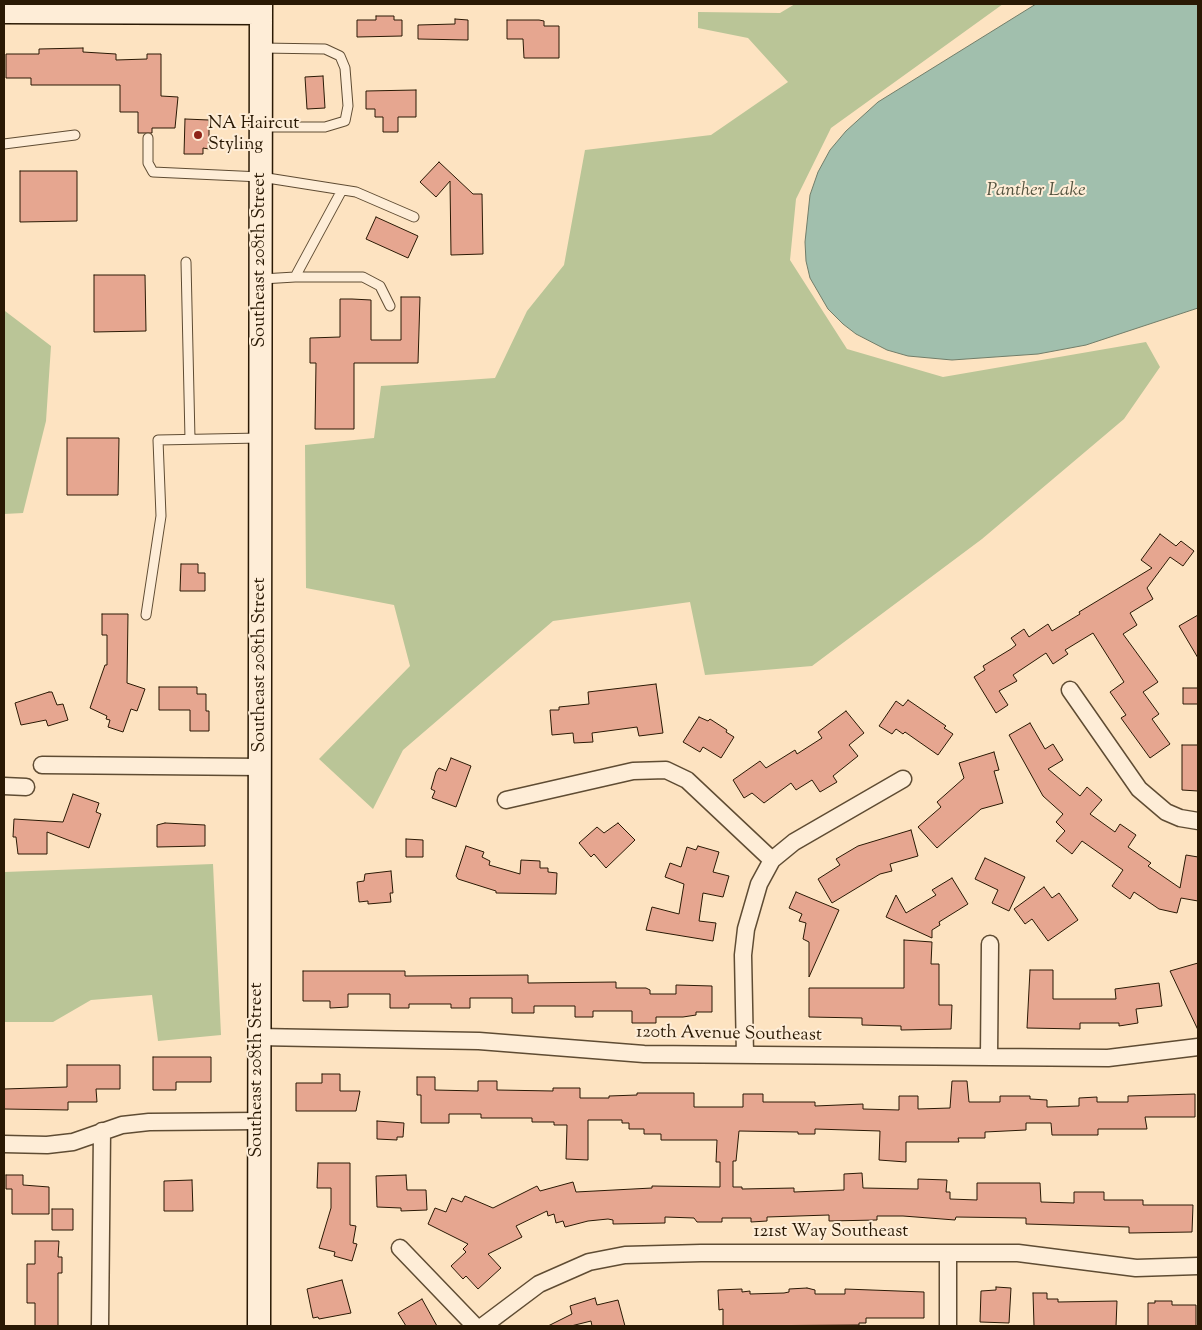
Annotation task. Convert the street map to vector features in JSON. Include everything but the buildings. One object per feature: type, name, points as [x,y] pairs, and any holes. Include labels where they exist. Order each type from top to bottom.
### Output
[{"type":"main road","points":[[4,12],[34,8],[261,8]]},
{"type":"main road","name":"Southeast 208th Street","points":[[259,1326],[261,8]]},
{"type":"street","points":[[1070,690],[1139,789],[1166,812],[1180,818],[1198,821]]},
{"type":"street","points":[[42,765],[261,766]]},
{"type":"street","points":[[506,800],[633,771],[666,770],[687,780],[772,860]]},
{"type":"street","points":[[745,1055],[743,955],[746,929],[759,884],[772,860],[794,842],[903,780]]},
{"type":"street","points":[[4,786],[26,787]]},
{"type":"street","points":[[989,1057],[990,944]]},
{"type":"street","name":"120th Avenue Southeast","points":[[258,1036],[479,1040],[528,1043],[605,1052],[745,1055],[1108,1058],[1198,1047]]},
{"type":"street","points":[[4,1144],[47,1145],[73,1142],[102,1130],[122,1125],[149,1122],[258,1121]]},
{"type":"street","points":[[100,1326],[102,1130]]},
{"type":"street","points":[[400,1248],[475,1326]]},
{"type":"street","points":[[948,1253],[948,1326]]},
{"type":"street","name":"121st Way Southeast","points":[[483,1326],[539,1284],[589,1262],[625,1255],[1018,1253],[1136,1268],[1198,1266]]},
{"type":"lane","points":[[261,48],[325,48],[340,56],[345,68],[348,106],[345,121],[325,127],[261,127]]},
{"type":"lane","points":[[4,144],[76,135]]},
{"type":"lane","points":[[148,138],[148,163],[154,172],[261,177],[356,192],[414,217]]},
{"type":"lane","points":[[295,277],[342,190]]},
{"type":"lane","points":[[186,262],[190,439]]},
{"type":"lane","points":[[261,279],[363,277],[380,286],[390,306]]},
{"type":"lane","points":[[146,615],[161,516],[158,440],[261,438]]},
{"type":"green space","points":[[795,4],[1003,4],[831,128],[796,199],[790,260],[847,349],[943,377],[1146,342],[1160,367],[1124,419],[982,539],[812,666],[705,675],[690,602],[553,621],[403,750],[373,809],[319,759],[410,666],[394,605],[306,588],[305,445],[374,438],[381,386],[495,378],[527,311],[564,265],[585,150],[711,135],[788,82],[748,38],[698,28],[698,12],[780,13]]},
{"type":"green space","points":[[5,311],[51,346],[46,421],[23,513],[4,514]]},
{"type":"green space","points":[[213,864],[221,1035],[158,1041],[152,995],[91,1000],[53,1022],[4,1022],[5,872]]},
{"type":"water","name":"Panther Lake","points":[[1036,4],[1198,4],[1198,308],[1086,345],[1038,354],[952,360],[908,356],[887,350],[856,334],[843,324],[828,309],[810,278],[806,261],[805,242],[810,195],[818,172],[830,150],[846,131],[878,102]]},
{"type":"place","name":"NA Haircut Styling","points":[[198,135]]}]
